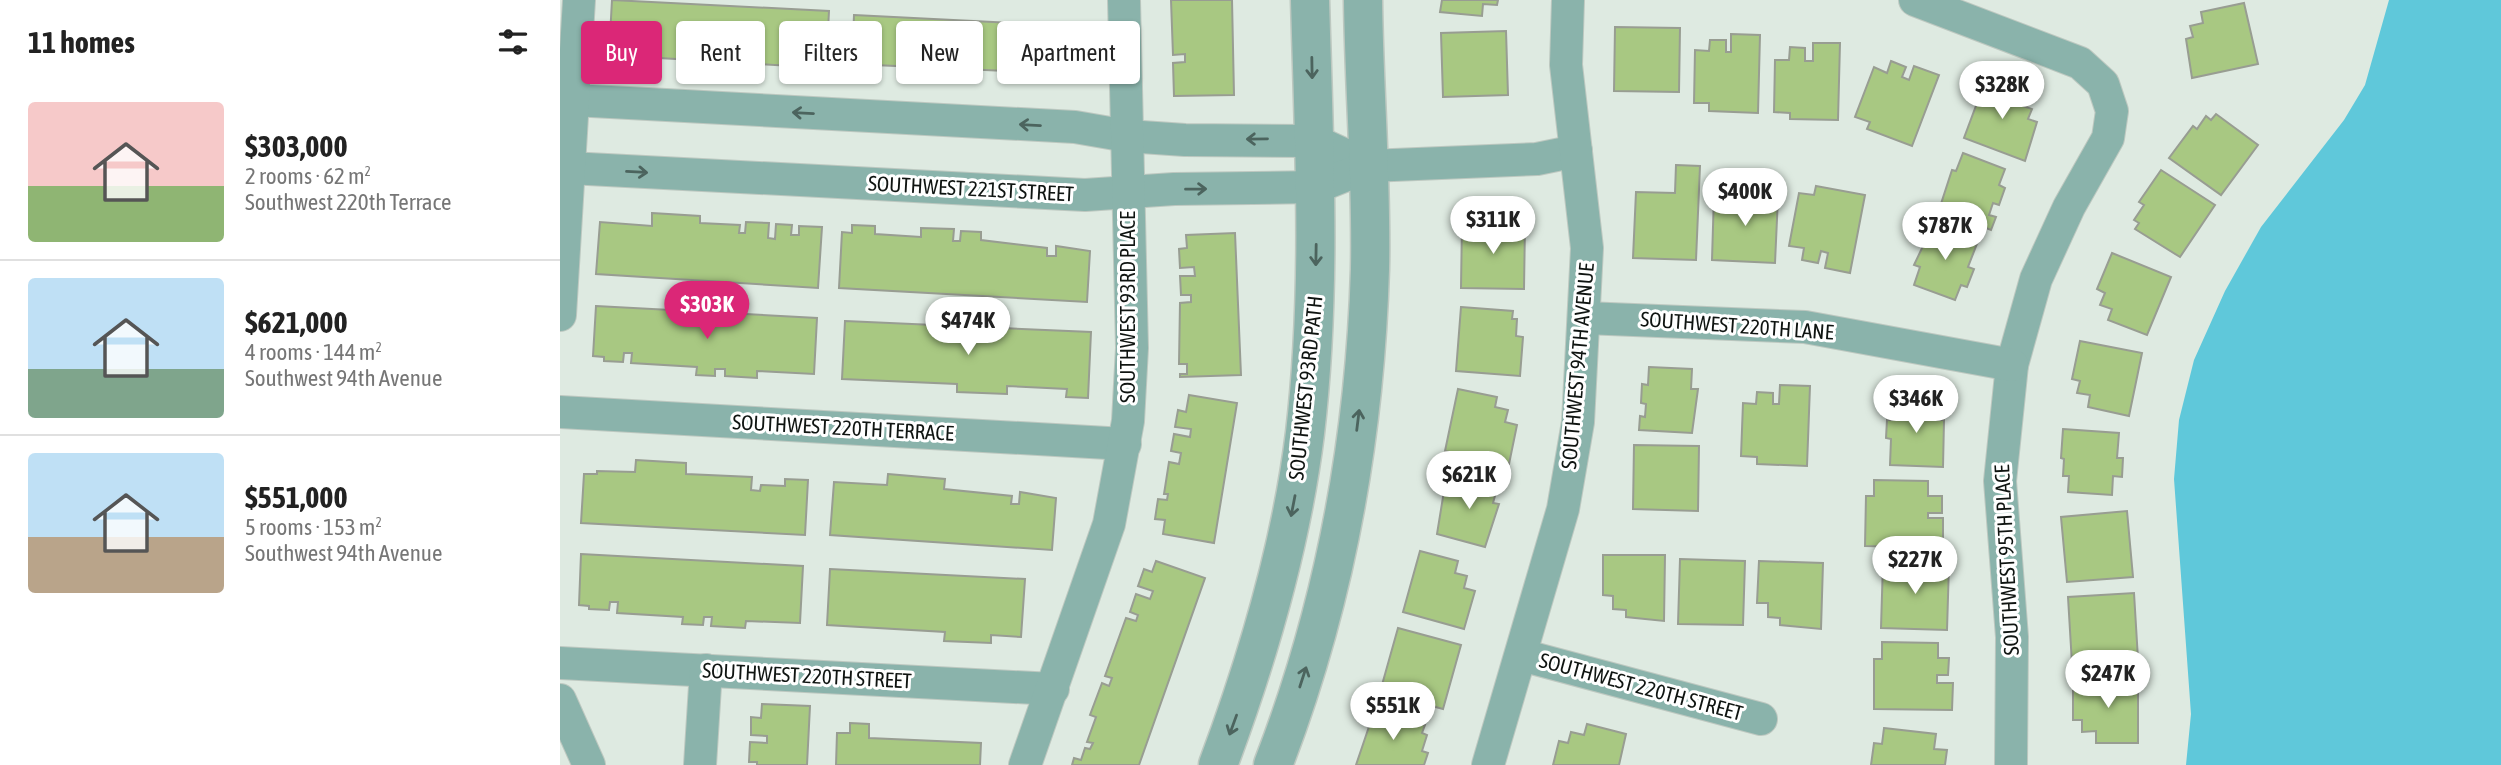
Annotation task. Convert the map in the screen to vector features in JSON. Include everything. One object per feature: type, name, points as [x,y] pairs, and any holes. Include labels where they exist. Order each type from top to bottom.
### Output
[{"type":"street","points":[[560,315],[579,0]]},
{"type":"street","name":"SOUTHWEST 93RD PLACE","points":[[1025,765],[1109,524],[1125,444],[1133,369],[1124,0]]},
{"type":"street","name":"SOUTHWEST 93RD PATH","points":[[1217,765],[1264,630],[1297,484],[1314,337],[1317,187],[1310,0]]},
{"type":"street","points":[[1273,765],[1324,606],[1353,462],[1369,283],[1369,166],[1363,0]]},
{"type":"street","name":"SOUTHWEST 94TH AVENUE","points":[[1488,765],[1569,483],[1577,422],[1585,318],[1586,226],[1566,65],[1568,0]]},
{"type":"street","name":"SOUTHWEST 95TH PLACE","points":[[1915,0],[2072,60],[2093,72],[2103,84],[2112,111],[2110,133],[2046,255],[2025,311],[2012,365],[2000,481],[2012,637],[2011,765]]},
{"type":"street","name":"SOUTHWEST 221ST STREET","points":[[573,100],[1075,127],[1127,136],[1185,140],[1315,141],[1369,166]]},
{"type":"street","name":"SOUTHWEST 221ST STREET","points":[[569,168],[1085,195],[1317,187],[1369,166],[1537,159],[1576,151]]},
{"type":"street","name":"SOUTHWEST 220TH LANE","points":[[1585,318],[1805,327],[2012,365]]},
{"type":"street","name":"SOUTHWEST 220TH TERRACE","points":[[560,412],[1125,444]]},
{"type":"street","name":"SOUTHWEST 220TH STREET","points":[[1521,655],[1761,719]]},
{"type":"street","name":"SOUTHWEST 220TH STREET","points":[[560,663],[1053,689]]},
{"type":"street","points":[[700,765],[706,670]]},
{"type":"street","points":[[563,709],[589,765]]},
{"type":"water","points":[[2389,0],[2501,0],[2501,765],[2186,765],[2191,714],[2174,479],[2179,420],[2194,360],[2225,291],[2261,227],[2344,120],[2365,85]]},
{"type":"building","points":[[612,0],[829,11],[828,21],[779,21],[779,65],[765,64],[765,21],[676,21],[676,59],[662,58],[662,21],[611,21]]},
{"type":"building","points":[[1171,0],[1232,0],[1234,95],[1174,96],[1173,63],[1185,62],[1185,54],[1173,55]]},
{"type":"building","points":[[1442,0],[1498,0],[1497,5],[1483,4],[1482,16],[1440,12]]},
{"type":"building","points":[[2244,3],[2258,64],[2192,78],[2186,39],[2193,37],[2190,26],[2203,23],[2201,12]]},
{"type":"building","points":[[854,15],[973,21],[896,21],[896,66],[882,65],[882,21],[854,21]]},
{"type":"building","points":[[983,22],[997,22],[997,71],[983,70]]},
{"type":"building","points":[[1615,27],[1680,28],[1679,92],[1614,91]]},
{"type":"building","points":[[1506,31],[1508,95],[1443,97],[1441,33]]},
{"type":"building","points":[[1731,34],[1760,35],[1758,113],[1709,111],[1709,103],[1694,103],[1695,50],[1709,51],[1710,40],[1726,40],[1726,52],[1731,52]]},
{"type":"building","points":[[1813,43],[1840,43],[1838,120],[1790,119],[1790,113],[1774,112],[1775,60],[1789,60],[1790,47],[1805,48],[1805,61],[1813,61]]},
{"type":"building","points":[[1891,61],[1906,67],[1902,77],[1909,80],[1914,66],[1939,75],[1912,146],[1867,129],[1870,122],[1855,117],[1874,67],[1887,73]]},
{"type":"building","points":[[1986,79],[2025,93],[2020,105],[2032,109],[2028,119],[2037,122],[2025,161],[1964,138]]},
{"type":"building","points":[[2216,114],[2258,145],[2221,195],[2169,158],[2193,126],[2197,129],[2206,116],[2211,120]]},
{"type":"building","points":[[1963,153],[2005,169],[1999,185],[2005,188],[1999,205],[1993,203],[1989,215],[1996,217],[1991,230],[1939,210],[1952,170],[1956,171]]},
{"type":"building","points":[[1676,165],[1700,166],[1696,260],[1633,258],[1636,192],[1675,193]]},
{"type":"building","points":[[2161,170],[2215,205],[2180,257],[2135,229],[2139,223],[2134,220],[2144,205],[2139,202]]},
{"type":"building","points":[[1816,186],[1865,195],[1850,273],[1825,268],[1828,253],[1821,251],[1818,263],[1802,260],[1804,248],[1789,246],[1799,193],[1814,195]]},
{"type":"building","points":[[1714,194],[1778,197],[1775,263],[1712,260]]},
{"type":"building","points":[[652,213],[700,216],[700,223],[740,225],[739,233],[745,233],[746,222],[769,223],[768,238],[775,239],[776,224],[792,225],[791,235],[799,235],[799,226],[822,227],[818,288],[596,274],[600,222],[652,226]]},
{"type":"building","points":[[1462,223],[1525,224],[1524,289],[1461,288]]},
{"type":"building","points":[[852,225],[875,226],[875,234],[921,237],[921,228],[954,229],[953,241],[960,241],[961,231],[981,232],[981,240],[1047,248],[1047,256],[1056,256],[1056,246],[1090,251],[1087,302],[839,288],[842,232],[852,233]]},
{"type":"building","points":[[1933,225],[1978,241],[1968,267],[1974,269],[1967,287],[1961,285],[1955,300],[1914,285],[1920,267],[1914,265]]},
{"type":"building","points":[[1235,233],[1241,375],[1180,377],[1180,374],[1187,374],[1187,364],[1179,364],[1180,303],[1191,302],[1191,295],[1181,295],[1180,276],[1195,276],[1194,267],[1180,268],[1179,249],[1187,248],[1186,235]]},
{"type":"building","points":[[2112,253],[2171,277],[2147,335],[2108,320],[2112,309],[2100,305],[2105,293],[2097,289]]},
{"type":"building","points":[[596,306],[817,318],[814,374],[757,371],[757,378],[725,376],[725,369],[715,369],[715,376],[696,375],[697,367],[631,363],[632,353],[624,353],[623,362],[604,361],[604,357],[593,356]]},
{"type":"building","points":[[1461,307],[1513,311],[1512,319],[1517,319],[1516,336],[1523,337],[1520,376],[1456,371]]},
{"type":"building","points":[[845,321],[1091,332],[1088,398],[1066,397],[1067,389],[1007,386],[1007,394],[957,392],[957,384],[842,379]]},
{"type":"building","points":[[2080,341],[2142,353],[2129,416],[2088,407],[2090,395],[2077,393],[2080,381],[2072,379]]},
{"type":"building","points":[[1649,367],[1692,369],[1691,389],[1698,389],[1692,433],[1639,430],[1640,416],[1645,417],[1646,404],[1641,403],[1642,384],[1648,385]]},
{"type":"building","points":[[1780,385],[1810,386],[1807,466],[1757,464],[1757,457],[1741,456],[1743,403],[1756,404],[1757,392],[1773,393],[1773,404],[1779,404]]},
{"type":"building","points":[[1458,389],[1497,397],[1495,407],[1508,410],[1505,422],[1517,425],[1509,464],[1445,451]]},
{"type":"building","points":[[1189,395],[1237,403],[1214,543],[1163,534],[1165,520],[1155,519],[1158,499],[1167,500],[1168,494],[1164,494],[1169,462],[1179,464],[1181,453],[1171,451],[1174,434],[1190,437],[1191,429],[1175,427],[1178,410],[1186,412]]},
{"type":"building","points":[[1893,401],[1938,403],[1938,420],[1944,420],[1943,467],[1890,465],[1891,439],[1886,438],[1887,420],[1892,420]]},
{"type":"building","points":[[2063,429],[2119,433],[2117,458],[2123,458],[2122,477],[2113,476],[2112,495],[2068,492],[2069,476],[2063,476],[2064,459],[2061,458]]},
{"type":"building","points":[[1634,445],[1699,446],[1698,511],[1633,509]]},
{"type":"building","points":[[636,460],[686,463],[686,474],[752,477],[751,490],[760,491],[761,485],[785,486],[785,479],[808,480],[805,535],[581,523],[584,474],[597,474],[597,471],[635,472]]},
{"type":"building","points":[[888,474],[945,479],[944,489],[1012,496],[1011,504],[1019,504],[1020,492],[1056,498],[1052,550],[830,535],[834,482],[887,485]]},
{"type":"building","points":[[1456,474],[1498,485],[1493,503],[1499,504],[1485,547],[1437,534],[1444,491],[1451,493]]},
{"type":"building","points":[[1874,480],[1928,481],[1928,496],[1942,496],[1942,513],[1928,513],[1928,518],[1943,518],[1943,548],[1865,546],[1866,496],[1874,496]]},
{"type":"building","points":[[2127,511],[2133,577],[2067,582],[2061,517]]},
{"type":"building","points":[[1420,551],[1458,561],[1455,573],[1467,576],[1464,588],[1475,591],[1464,629],[1403,612]]},
{"type":"building","points":[[581,554],[803,566],[800,623],[746,621],[745,628],[711,626],[712,617],[704,617],[703,625],[682,624],[683,617],[617,613],[618,602],[610,602],[609,610],[589,609],[589,606],[579,605]]},
{"type":"building","points":[[1603,555],[1665,555],[1664,621],[1626,617],[1626,610],[1613,609],[1613,596],[1603,595]]},
{"type":"building","points":[[1680,559],[1745,561],[1743,625],[1678,624]]},
{"type":"building","points":[[1156,561],[1205,578],[1139,765],[1072,765],[1074,758],[1081,760],[1085,748],[1090,749],[1093,743],[1087,742],[1096,717],[1090,715],[1102,683],[1109,686],[1112,678],[1105,676],[1126,618],[1136,621],[1138,615],[1130,612],[1136,594],[1150,599],[1153,591],[1138,586],[1144,569],[1152,572]]},
{"type":"building","points":[[1759,561],[1823,563],[1821,629],[1780,625],[1780,618],[1768,617],[1768,603],[1757,603]]},
{"type":"building","points":[[1883,562],[1949,564],[1947,630],[1881,628]]},
{"type":"building","points":[[830,569],[1025,579],[1021,637],[991,635],[991,643],[944,641],[945,632],[827,625]]},
{"type":"building","points":[[2134,593],[2138,659],[2072,664],[2068,597]]},
{"type":"building","points":[[1398,628],[1461,645],[1443,709],[1380,692]]},
{"type":"building","points":[[1882,642],[1938,643],[1938,658],[1949,658],[1948,675],[1937,675],[1937,683],[1953,683],[1952,710],[1874,709],[1874,659],[1882,659]]},
{"type":"building","points":[[2138,681],[2138,743],[2096,743],[2096,731],[2082,732],[2082,720],[2073,720],[2073,682]]},
{"type":"building","points":[[762,704],[810,706],[807,765],[757,765],[757,762],[749,762],[750,742],[767,743],[767,736],[751,735],[751,717],[761,718]]},
{"type":"building","points":[[1375,709],[1425,725],[1422,733],[1427,735],[1422,751],[1428,753],[1424,765],[1356,765]]},
{"type":"building","points":[[850,723],[869,724],[869,738],[981,743],[980,765],[836,765],[837,733],[850,733]]},
{"type":"building","points":[[1587,724],[1626,734],[1619,765],[1553,765],[1559,741],[1568,743],[1571,732],[1584,735]]},
{"type":"building","points":[[1884,728],[1936,734],[1934,749],[1947,750],[1945,765],[1871,765],[1874,743],[1882,744]]}]
